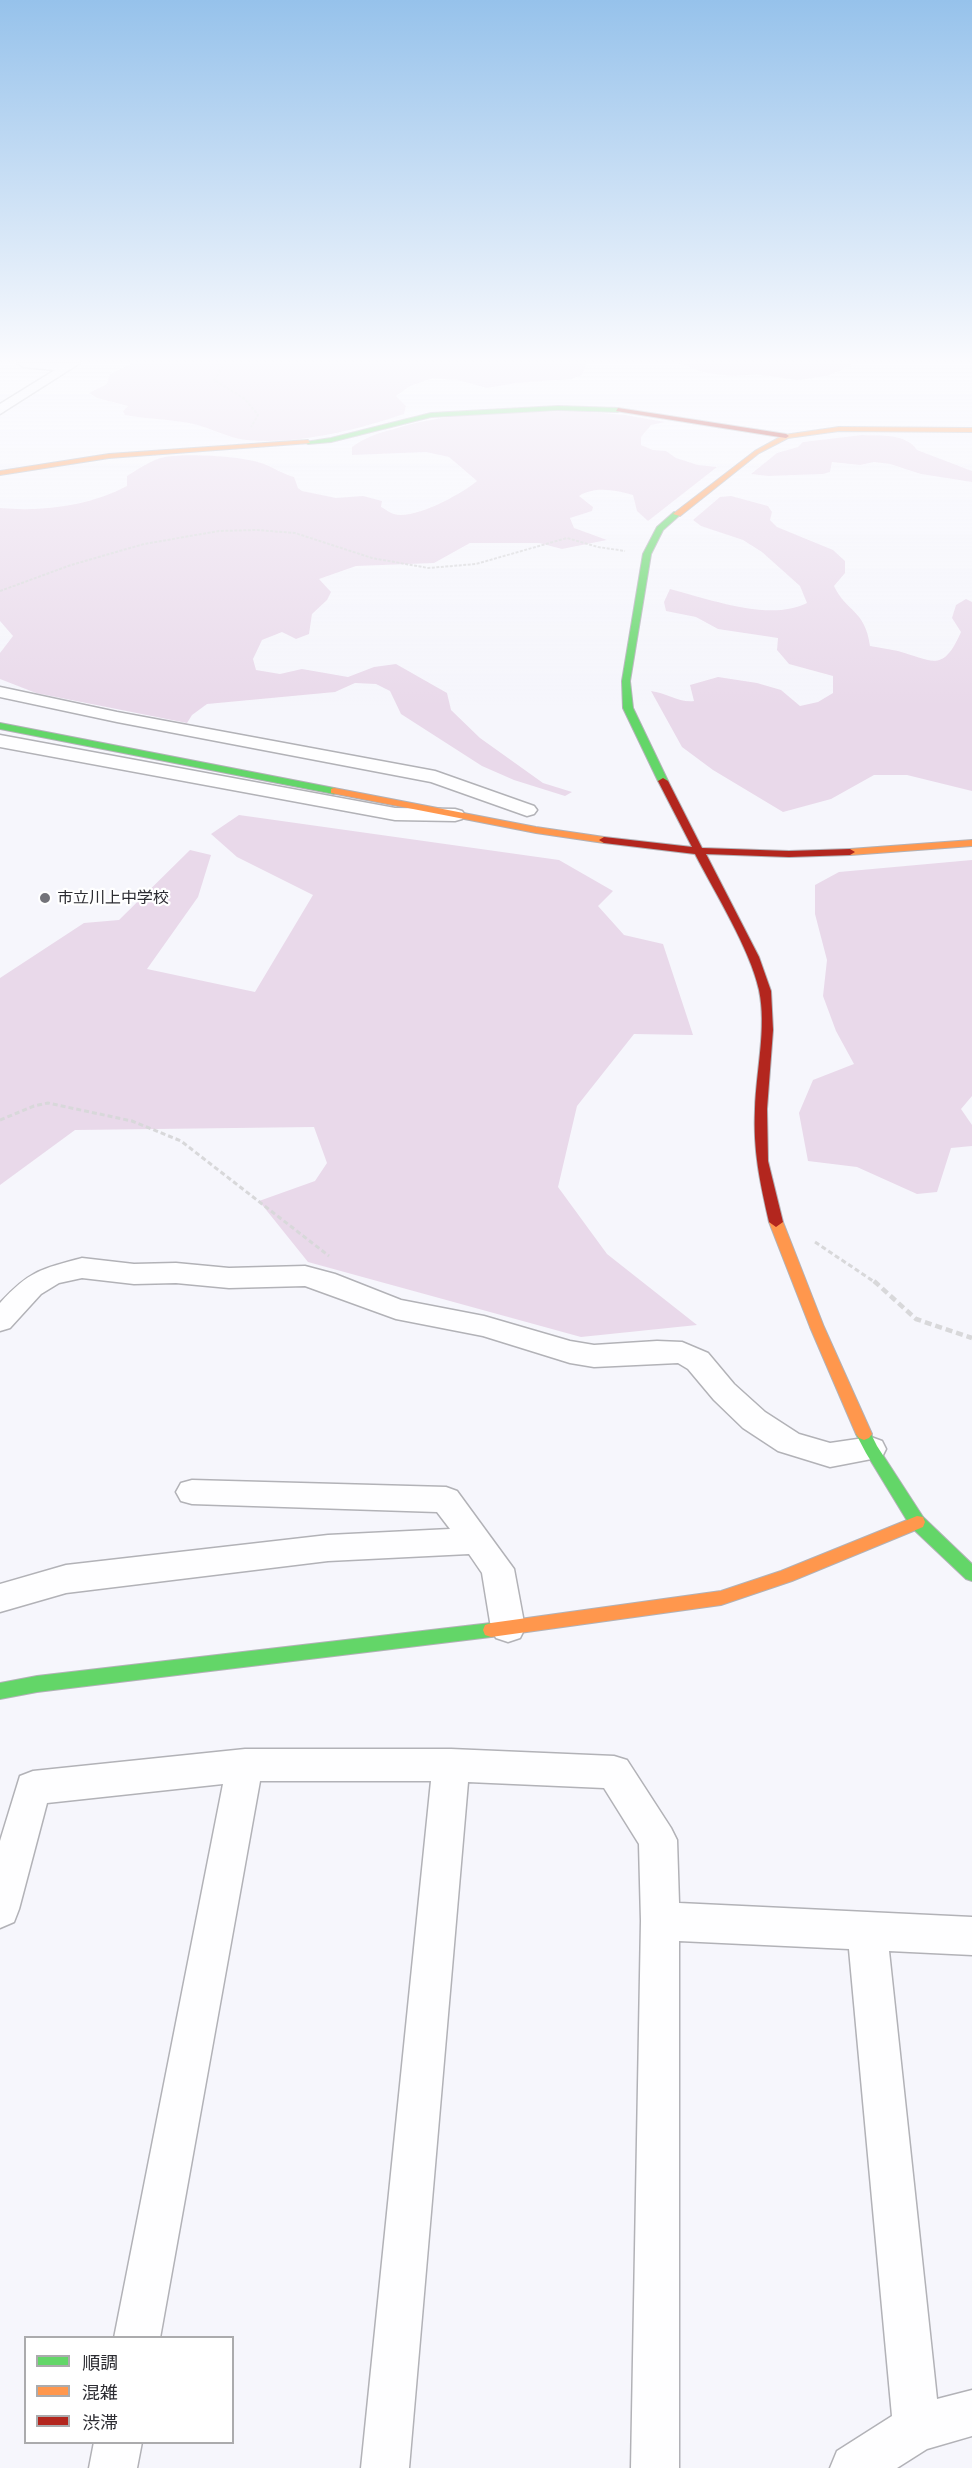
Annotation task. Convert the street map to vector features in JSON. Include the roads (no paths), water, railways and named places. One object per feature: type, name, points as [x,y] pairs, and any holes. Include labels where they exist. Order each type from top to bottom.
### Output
[{"type":"street","points":[[723,478],[660,529],[647,554],[628,654],[626,681],[628,708],[682,832],[697,850],[753,957],[765,991],[767,1030],[761,1109],[762,1161],[776,1224],[817,1327],[871,1449],[916,1522],[972,1574]]},
{"type":"street","points":[[0,692],[117,717],[435,777],[533,811]]},
{"type":"street","points":[[0,713],[277,766]]},
{"type":"street","points":[[0,726],[579,837],[697,850],[804,855],[972,843]]},
{"type":"street","points":[[0,741],[395,814],[459,815]]},
{"type":"street","points":[[447,796],[533,811]]},
{"type":"street","points":[[682,832],[707,834]]},
{"type":"street","points":[[0,1321],[31,1287],[50,1276],[82,1268],[134,1274],[176,1273],[229,1278],[305,1276],[325,1281],[396,1309],[484,1326],[570,1352],[594,1356],[657,1352],[682,1353],[698,1361],[723,1392],[754,1420],[789,1443],[830,1455],[871,1449]]},
{"type":"street","points":[[192,1492],[446,1500],[498,1569],[508,1628]]},
{"type":"street","points":[[0,1691],[49,1683],[508,1628],[721,1598],[786,1576],[916,1522]]},
{"type":"street","points":[[0,1598],[66,1579],[328,1548],[477,1541]]},
{"type":"street","points":[[137,2336],[245,1765]]},
{"type":"street","points":[[0,1909],[33,1788],[245,1765],[451,1765],[614,1772],[658,1840],[660,1921],[655,2468]]},
{"type":"street","points":[[385,2468],[451,1765]]},
{"type":"street","points":[[660,1921],[972,1936]]},
{"type":"street","points":[[867,1931],[917,2428]]},
{"type":"street","points":[[854,2468],[917,2428],[972,2413]]},
{"type":"street","points":[[113,2468],[118,2444]]},
{"type":"place","name":"市立川上中学校","points":[[45,898]]}]
